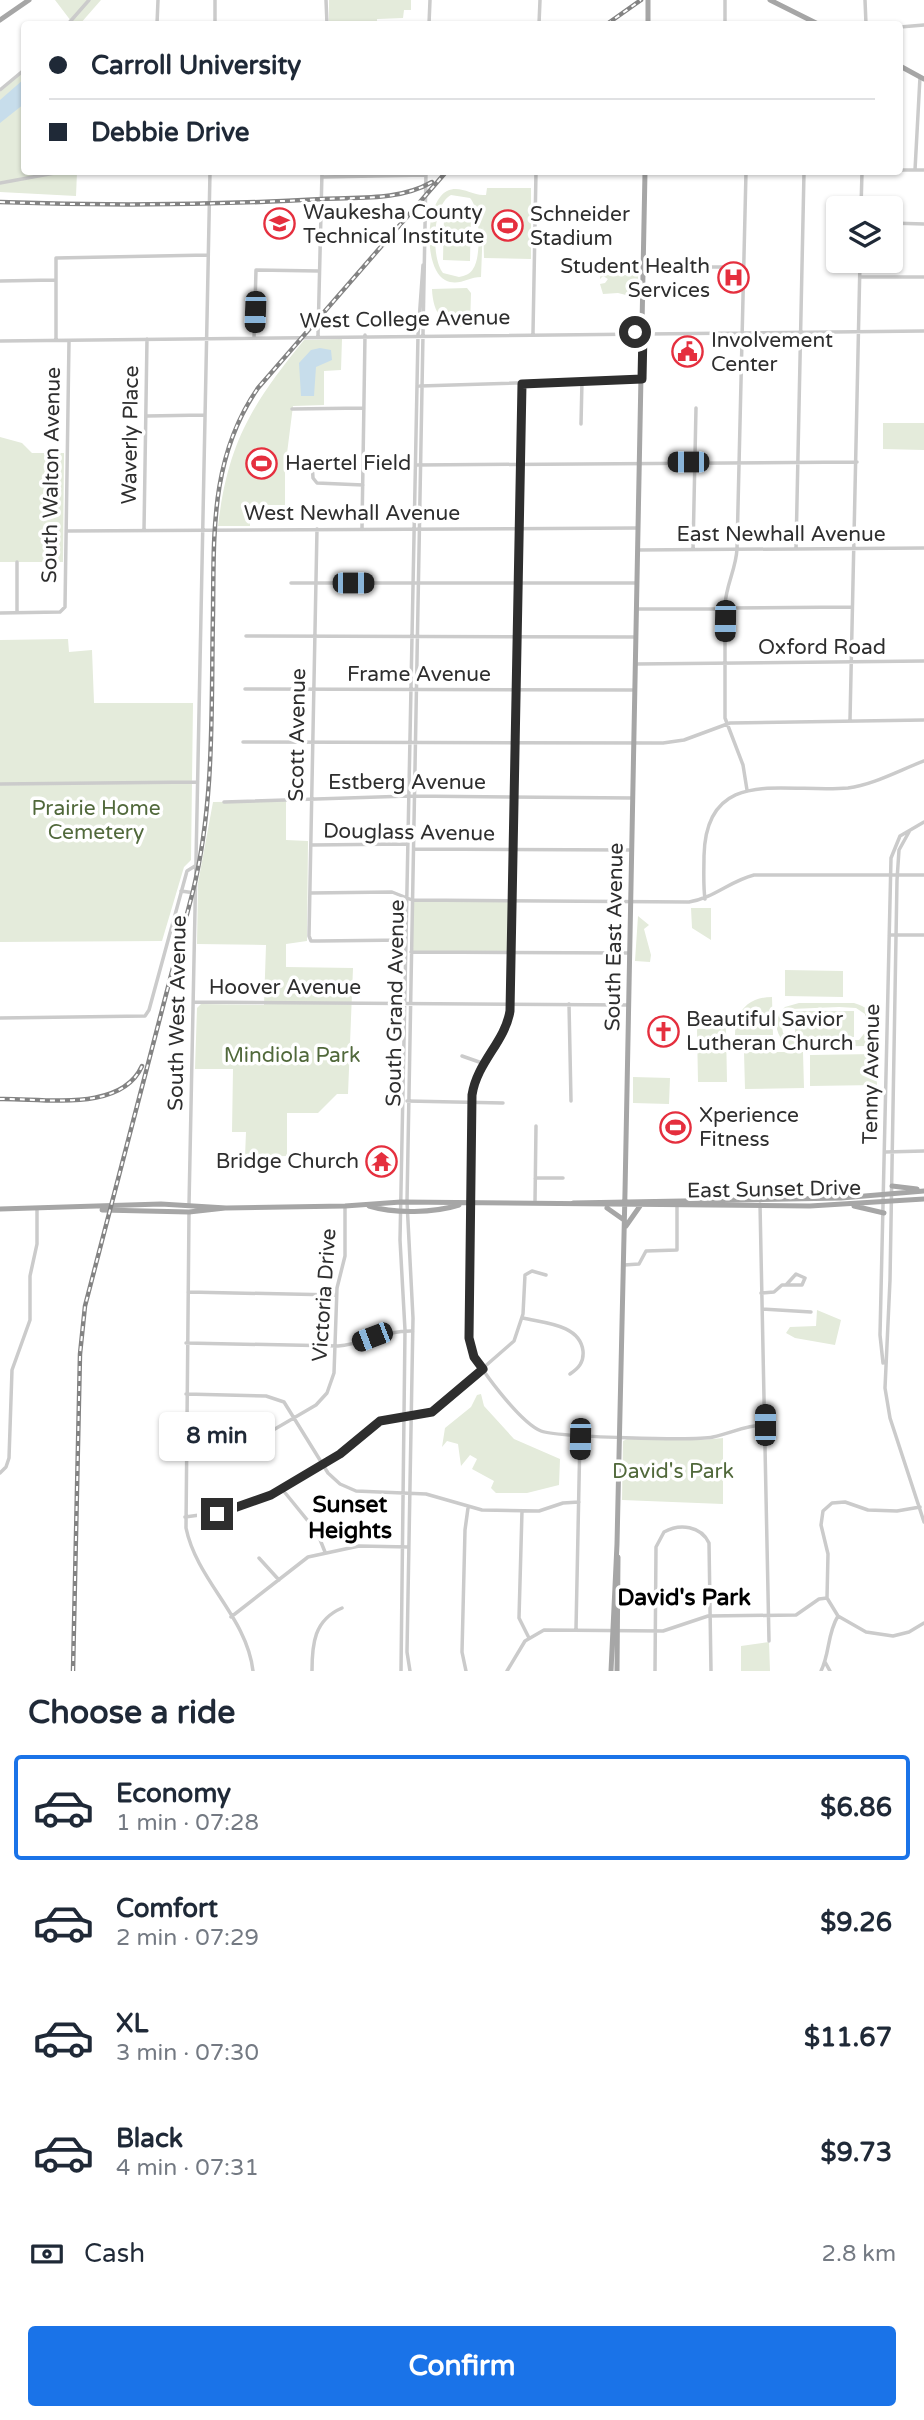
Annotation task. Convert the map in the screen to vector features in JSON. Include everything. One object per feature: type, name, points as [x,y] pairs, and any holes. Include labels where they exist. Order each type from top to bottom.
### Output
[{"type":"main road","points":[[0,20],[29,0]]},
{"type":"main road","points":[[648,0],[648,21]]},
{"type":"main road","points":[[770,0],[812,21]]},
{"type":"main road","points":[[903,68],[922,78]]},
{"type":"main road","name":"South East Avenue","points":[[611,1671],[615,1630],[624,1265],[645,175]]},
{"type":"main road","points":[[892,1186],[924,1191]]},
{"type":"main road","name":"East Sunset Drive","points":[[625,1203],[645,1200],[760,1206],[848,1205],[884,1199],[892,1194],[924,1191]]},
{"type":"main road","points":[[625,1192],[645,1200]]},
{"type":"main road","name":"East Sunset Drive","points":[[625,1203],[640,1206],[760,1198],[884,1199],[892,1202],[924,1199]]},
{"type":"main road","points":[[92,1208],[189,1212],[226,1208],[404,1202],[460,1205],[625,1203]]},
{"type":"main road","points":[[597,1206],[625,1203]]},
{"type":"main road","points":[[0,1209],[189,1204],[226,1208]]},
{"type":"main road","points":[[570,1204],[615,1210],[624,1220]]},
{"type":"main road","points":[[366,1205],[404,1210],[460,1205]]},
{"type":"main road","points":[[848,1205],[884,1213]]},
{"type":"main road","points":[[624,1229],[640,1206]]},
{"type":"main road","name":"South East Avenue","points":[[615,1630],[618,1671]]},
{"type":"street","points":[[71,21],[89,0]]},
{"type":"street","points":[[157,21],[158,0]]},
{"type":"street","points":[[215,0],[215,21]]},
{"type":"street","points":[[326,0],[327,21]]},
{"type":"street","points":[[429,21],[430,0]]},
{"type":"street","points":[[539,21],[540,0]]},
{"type":"street","points":[[725,0],[725,21]]},
{"type":"street","points":[[864,0],[864,21]]},
{"type":"street","points":[[903,27],[924,24]]},
{"type":"street","points":[[0,90],[21,72]]},
{"type":"street","points":[[915,170],[922,78]]},
{"type":"street","points":[[903,170],[924,170]]},
{"type":"street","points":[[0,183],[9,178],[34,175]]},
{"type":"street","name":"South West Avenue","points":[[210,175],[185,1517],[196,1560],[246,1643],[253,1671]]},
{"type":"street","points":[[318,336],[322,175]]},
{"type":"street","points":[[424,259],[426,175]]},
{"type":"street","points":[[533,333],[536,175]]},
{"type":"street","points":[[746,175],[737,549],[736,569],[727,589],[724,663],[726,723],[743,765],[747,790]]},
{"type":"street","points":[[796,549],[804,175]]},
{"type":"street","points":[[861,196],[862,175]]},
{"type":"street","points":[[903,223],[924,224]]},
{"type":"street","points":[[56,341],[55,259],[208,255]]},
{"type":"street","name":"South Grand Avenue","points":[[419,386],[424,335],[424,259]]},
{"type":"street","name":"South Grand Avenue","points":[[409,940],[413,849],[418,335],[424,259]]},
{"type":"street","points":[[644,267],[744,267]]},
{"type":"street","points":[[254,338],[256,270],[319,271]]},
{"type":"street","points":[[850,721],[860,273]]},
{"type":"street","points":[[860,277],[924,277]]},
{"type":"street","points":[[0,281],[55,280]]},
{"type":"street","name":"West College Avenue","points":[[0,341],[533,333],[924,331]]},
{"type":"street","points":[[362,528],[365,335]]},
{"type":"street","name":"Waverly Place","points":[[144,530],[147,339]]},
{"type":"street","name":"South Walton Avenue","points":[[17,613],[64,610],[69,340]]},
{"type":"street","points":[[419,386],[642,379]]},
{"type":"street","points":[[581,424],[582,381]]},
{"type":"street","points":[[522,384],[510,1004],[507,1025],[482,1063],[475,1080],[472,1102],[469,1338],[474,1357],[533,1427],[552,1434],[712,1437],[740,1427],[765,1425]]},
{"type":"street","points":[[292,409],[364,408]]},
{"type":"street","points":[[694,550],[696,408]]},
{"type":"street","points":[[146,416],[204,415]]},
{"type":"street","points":[[312,462],[313,478],[317,483],[363,485]]},
{"type":"street","points":[[418,465],[857,462]]},
{"type":"street","name":"Scott Avenue","points":[[317,528],[311,941],[409,940]]},
{"type":"street","name":"West Newhall Avenue","points":[[66,531],[638,528]]},
{"type":"street","name":"East Newhall Avenue","points":[[638,550],[924,548]]},
{"type":"street","points":[[0,613],[17,613],[17,562]]},
{"type":"street","points":[[292,583],[637,583]]},
{"type":"street","points":[[637,609],[853,607]]},
{"type":"street","points":[[246,636],[636,637]]},
{"type":"street","name":"Oxford Road","points":[[635,664],[924,661]]},
{"type":"street","name":"Frame Avenue","points":[[245,689],[635,690]]},
{"type":"street","points":[[243,742],[634,743],[680,741],[726,723],[924,720]]},
{"type":"street","points":[[705,899],[707,826],[722,803],[747,790],[849,788],[924,761]]},
{"type":"street","points":[[0,784],[197,782]]},
{"type":"street","name":"South Grand Avenue","points":[[405,1179],[402,1152],[409,952],[408,844],[412,796]]},
{"type":"street","name":"Estberg Avenue","points":[[224,802],[412,796],[633,798]]},
{"type":"street","name":"Tenny Avenue","points":[[924,822],[900,836],[892,848],[880,1346],[890,1418],[924,1522]]},
{"type":"street","name":"Tenny Avenue","points":[[884,1365],[891,1263],[897,873],[899,850],[909,832]]},
{"type":"street","name":"Douglass Avenue","points":[[311,845],[408,844],[413,849],[632,850]]},
{"type":"street","points":[[0,1018],[145,1016],[149,1010],[187,871],[196,865]]},
{"type":"street","points":[[310,893],[392,892],[412,900],[631,902],[705,899],[739,879],[754,875],[924,875]]},
{"type":"street","points":[[181,891],[195,892]]},
{"type":"street","points":[[889,935],[924,935]]},
{"type":"street","points":[[409,952],[630,953]]},
{"type":"street","name":"Hoover Avenue","points":[[193,1002],[629,1005]]},
{"type":"street","name":"South Grand Avenue","points":[[401,1671],[404,1202],[410,1052],[407,1004]]},
{"type":"street","points":[[569,1004],[571,1101]]},
{"type":"street","points":[[404,1052],[410,1052]]},
{"type":"street","points":[[462,1056],[482,1063]]},
{"type":"street","points":[[403,1101],[503,1103]]},
{"type":"street","points":[[535,1205],[536,1126]]},
{"type":"street","points":[[885,1152],[924,1151]]},
{"type":"street","points":[[402,1152],[408,1152]]},
{"type":"street","points":[[884,1173],[892,1173]]},
{"type":"street","points":[[536,1178],[563,1178]]},
{"type":"street","points":[[760,1198],[769,1641]]},
{"type":"street","points":[[624,1265],[639,1264],[646,1251],[677,1250],[678,1203]]},
{"type":"street","name":"Victoria Drive","points":[[184,1458],[227,1453],[316,1405],[327,1393],[334,1373],[336,1295],[346,1250],[345,1206]]},
{"type":"street","points":[[2,1472],[9,1458],[13,1362],[30,1320],[30,1276],[36,1246],[37,1209]]},
{"type":"street","name":"South Grand Avenue","points":[[404,1210],[413,1331],[410,1671]]},
{"type":"street","points":[[883,1263],[891,1263]]},
{"type":"street","points":[[185,1517],[236,1509],[282,1489],[323,1465],[380,1421],[435,1410],[514,1341],[523,1318],[525,1275],[532,1271],[546,1275]]},
{"type":"street","points":[[761,1293],[774,1292],[786,1285],[796,1274],[806,1278],[803,1284],[786,1285]]},
{"type":"street","points":[[188,1292],[336,1295]]},
{"type":"street","points":[[762,1309],[811,1312]]},
{"type":"street","points":[[881,1312],[888,1312]]},
{"type":"street","points":[[523,1318],[564,1328],[576,1336],[582,1347],[583,1357],[579,1367],[570,1374]]},
{"type":"street","points":[[187,1343],[335,1345],[405,1330],[413,1331]]},
{"type":"street","points":[[186,1394],[270,1396],[286,1404],[323,1465],[333,1478],[349,1489],[431,1495],[468,1508],[544,1511],[563,1503],[579,1502]]},
{"type":"street","points":[[576,1629],[580,1435]]},
{"type":"street","points":[[282,1489],[317,1532],[325,1552]]},
{"type":"street","points":[[920,1507],[897,1511],[868,1510],[845,1502],[832,1503],[823,1511],[821,1525],[828,1554],[827,1598],[838,1616],[866,1632],[893,1636],[909,1632],[924,1623]]},
{"type":"street","points":[[466,1671],[462,1652],[468,1508]]},
{"type":"street","points":[[522,1511],[519,1618],[529,1638]]},
{"type":"street","points":[[655,1671],[656,1547],[662,1534],[673,1528],[696,1529],[708,1540],[711,1671]]},
{"type":"street","points":[[231,1617],[303,1560],[325,1552],[359,1546],[409,1547]]},
{"type":"street","points":[[259,1558],[279,1580]]},
{"type":"street","points":[[507,1671],[529,1638],[544,1630],[674,1629],[710,1616],[796,1615],[819,1599],[827,1598]]},
{"type":"street","points":[[312,1671],[314,1636],[330,1615],[342,1608]]},
{"type":"street","points":[[821,1671],[830,1630],[838,1616]]},
{"type":"street","points":[[825,1662],[830,1671]]},
{"type":"green space","points":[[55,0],[101,0],[83,21],[71,21]]},
{"type":"green space","points":[[329,0],[411,0],[411,10],[404,10],[403,18],[329,21]]},
{"type":"green space","points":[[21,74],[21,175],[77,175],[76,196],[0,192],[0,92]]},
{"type":"green space","name":"Schneider Stadium","points":[[487,188],[531,188],[531,259],[484,258],[483,225],[481,277],[459,282],[445,280],[433,263],[430,249],[434,208],[440,197],[452,189],[486,195]],"holes":[[[451,195],[470,198],[478,222],[478,254],[472,271],[459,277],[443,273],[439,266],[435,232],[440,209]]]},
{"type":"green space","points":[[444,214],[471,214],[470,261],[443,260]]},
{"type":"green space","points":[[626,261],[638,265],[638,298],[618,293],[603,294],[600,284],[608,279],[603,276],[600,279],[600,265]]},
{"type":"green space","points":[[467,288],[471,293],[470,327],[446,322],[437,312],[432,289]]},
{"type":"green space","points":[[342,339],[341,370],[324,371],[324,405],[293,406],[285,469],[285,505],[250,505],[250,526],[218,526],[228,470],[236,447],[245,425],[270,384],[304,340]]},
{"type":"green space","points":[[883,423],[924,423],[924,450],[883,449]]},
{"type":"green space","points":[[0,437],[22,443],[32,453],[64,453],[63,562],[0,562]]},
{"type":"green space","name":"Prairie Home Cemetery","points":[[68,639],[69,652],[92,650],[94,703],[193,703],[191,860],[184,867],[162,941],[0,942],[0,640]]},
{"type":"green space","name":"Mindiola Park","points":[[286,801],[286,840],[308,841],[307,941],[286,944],[286,967],[353,968],[348,1094],[337,1094],[318,1113],[287,1113],[287,1156],[245,1157],[246,1132],[232,1132],[233,1069],[195,1069],[197,1008],[201,1004],[264,1005],[266,945],[197,944],[198,883],[213,802]]},
{"type":"green space","points":[[412,900],[512,900],[511,952],[411,952]]},
{"type":"green space","points":[[691,908],[711,908],[711,940],[692,928]]},
{"type":"green space","points":[[638,916],[649,925],[644,929],[651,955],[650,962],[635,961]]},
{"type":"green space","points":[[785,970],[843,971],[843,997],[785,996]]},
{"type":"green space","points":[[772,997],[773,1035],[735,1035],[737,1019],[744,1007],[756,1000]]},
{"type":"green space","points":[[799,1003],[854,1003],[863,1006],[872,1015],[872,1027],[866,1046],[780,1047],[780,1042],[784,1042],[777,1029],[777,1020],[785,1007]],"holes":[[[856,1008],[865,1014],[867,1030],[859,1040],[796,1042],[783,1033],[781,1021],[791,1009]]]},
{"type":"green space","points":[[795,1011],[854,1011],[854,1037],[795,1037]]},
{"type":"green space","points":[[726,1028],[727,1082],[698,1082],[697,1029]]},
{"type":"green space","points":[[744,1052],[803,1052],[804,1088],[745,1089]]},
{"type":"green space","points":[[876,1054],[877,1085],[810,1086],[810,1055]]},
{"type":"green space","points":[[633,1077],[670,1078],[669,1104],[633,1103]]},
{"type":"green space","points":[[817,1310],[841,1320],[835,1345],[795,1338],[786,1333],[790,1327],[816,1326]]},
{"type":"green space","points":[[481,1394],[484,1406],[514,1439],[560,1459],[559,1485],[527,1493],[496,1493],[491,1488],[494,1481],[472,1469],[477,1459],[470,1455],[461,1466],[458,1444],[447,1441],[442,1447],[445,1428],[471,1407],[477,1395]]},
{"type":"green space","name":"David's Park","points":[[723,1438],[723,1504],[622,1500],[623,1441]]},
{"type":"green space","points":[[769,1642],[770,1671],[741,1671],[741,1646]]},
{"type":"water","points":[[21,82],[21,106],[0,123],[0,100]]},
{"type":"water","points":[[311,350],[331,350],[332,360],[316,367],[314,396],[301,396],[299,363]]},
{"type":"railway","points":[[611,21],[641,0]]},
{"type":"railway","points":[[73,1671],[80,1354],[85,1306],[200,857],[212,719],[215,526],[223,469],[242,414],[258,388],[443,175]]},
{"type":"railway","points":[[0,202],[161,204],[364,198],[406,192],[432,182]]},
{"type":"railway","points":[[0,1099],[58,1101],[99,1097],[117,1091],[132,1081],[142,1066]]},
{"type":"place","name":"Waukesha County Technical Institute","points":[[280,224]]},
{"type":"place","name":"Schneider Stadium","points":[[507,226]]},
{"type":"place","name":"Student Health Services","points":[[733,278]]},
{"type":"place","name":"Involvement Center","points":[[688,352]]},
{"type":"place","name":"Haertel Field","points":[[262,463]]},
{"type":"place","name":"Beautiful Savior Lutheran Church","points":[[663,1031]]},
{"type":"place","name":"Xperience Fitness","points":[[676,1127]]},
{"type":"place","name":"Bridge Church","points":[[382,1161]]},
{"type":"district","name":"Sunset Heights","points":[[350,1517]]},
{"type":"district","name":"David's Park","points":[[684,1597]]},
{"type":"route","points":[[217,1514],[244,1507],[271,1495],[340,1454],[380,1421],[396,1416],[416,1416],[432,1412],[483,1369],[474,1357],[469,1338],[472,1095],[478,1070],[507,1025],[510,1011],[522,384],[642,379],[643,332],[635,332]]}]
